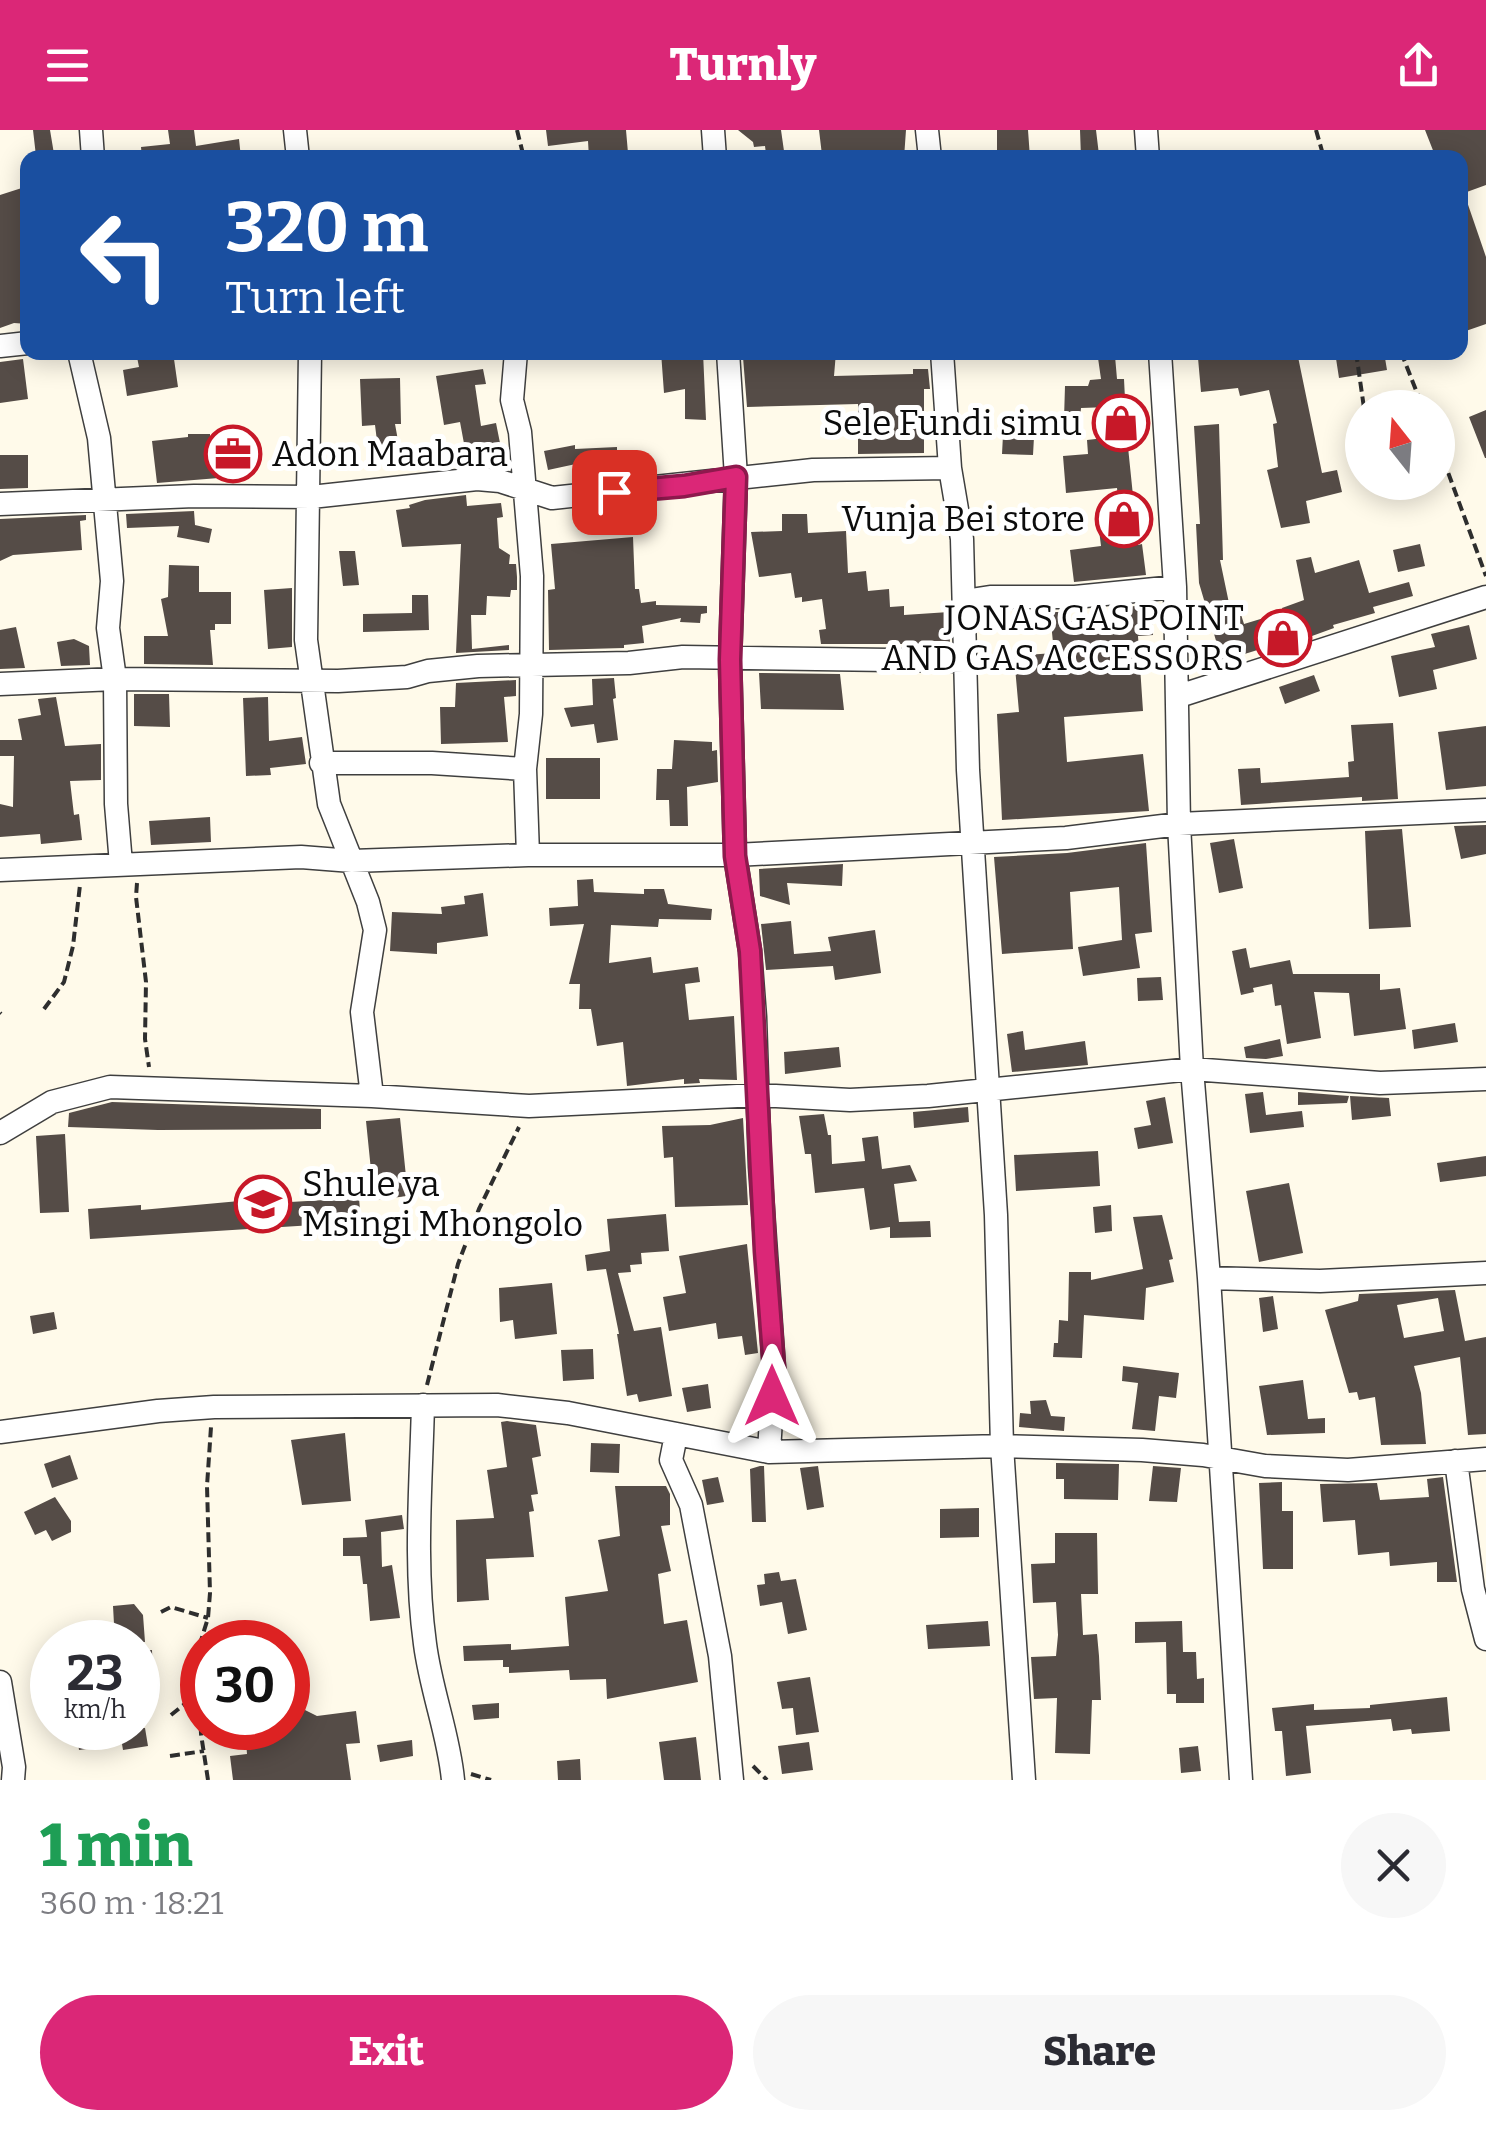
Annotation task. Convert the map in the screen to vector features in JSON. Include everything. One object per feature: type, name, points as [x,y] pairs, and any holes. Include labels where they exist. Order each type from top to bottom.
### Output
[{"type":"street","points":[[81,360],[100,438],[112,580],[108,628],[114,679],[116,804],[130,864]]},
{"type":"street","points":[[310,360],[306,640],[329,804],[368,902],[375,930],[362,1012],[372,1096]]},
{"type":"street","points":[[515,360],[512,400],[520,432],[532,576],[531,714],[525,769],[528,856]]},
{"type":"street","points":[[729,360],[736,477],[730,660],[735,856],[750,951],[774,1368],[768,1452]]},
{"type":"street","points":[[943,360],[950,468],[962,539],[963,661],[996,1215],[1002,1446],[1024,1780]]},
{"type":"street","points":[[1161,360],[1175,587],[1180,824],[1192,1069],[1240,1780]]},
{"type":"street","points":[[0,504],[194,496],[311,497],[477,479],[500,480],[552,498],[813,470],[950,468]]},
{"type":"street","points":[[964,602],[1175,587]]},
{"type":"street","points":[[1178,696],[1486,597]]},
{"type":"street","points":[[0,684],[114,679],[407,677],[440,669],[628,662],[683,656],[730,660],[963,661]]},
{"type":"street","points":[[321,763],[432,763],[525,769]]},
{"type":"street","points":[[0,870],[300,857],[352,861],[735,856],[973,845],[1180,824],[1486,810]]},
{"type":"street","points":[[0,1133],[52,1102],[110,1087],[529,1106],[758,1095],[850,1100],[1192,1069],[1380,1083],[1486,1078]]},
{"type":"street","points":[[1209,1278],[1320,1281],[1486,1273]]},
{"type":"street","points":[[423,1404],[419,1546],[423,1628],[433,1700],[452,1780]]},
{"type":"street","points":[[0,1432],[214,1407],[497,1405],[568,1413],[768,1452],[1002,1446],[1142,1450],[1265,1466],[1348,1470],[1486,1459]]},
{"type":"street","points":[[676,1435],[671,1460],[691,1505],[720,1656],[732,1780]]},
{"type":"street","points":[[1456,1461],[1472,1589],[1486,1639]]},
{"type":"street","points":[[0,1682],[13,1780]]},
{"type":"path","points":[[1357,360],[1361,390]]},
{"type":"path","points":[[1404,360],[1416,390]]},
{"type":"path","points":[[1455,492],[1486,577]]},
{"type":"path","points":[[130,864],[146,982],[144,1038],[153,1089]]},
{"type":"path","points":[[44,1009],[64,982],[73,946],[83,866]]},
{"type":"path","points":[[423,1404],[458,1264],[478,1209],[529,1106]]},
{"type":"path","points":[[161,1612],[171,1606],[208,1618],[208,1486],[214,1407]]},
{"type":"path","points":[[171,1714],[180,1707]]},
{"type":"path","points":[[170,1756],[204,1750],[208,1780]]},
{"type":"building","points":[[33,130],[50,130],[53,150],[35,150]]},
{"type":"building","points":[[168,130],[194,130],[196,146],[239,139],[240,150],[141,150],[170,144]]},
{"type":"building","points":[[546,130],[626,130],[628,150],[589,150],[588,141],[548,146]]},
{"type":"building","points":[[738,130],[781,130],[784,150],[766,150],[765,146],[754,147]]},
{"type":"building","points":[[819,130],[906,130],[905,150],[821,150]]},
{"type":"building","points":[[997,130],[1028,130],[1029,150],[997,150]]},
{"type":"building","points":[[1080,130],[1096,130],[1098,150],[1081,150]]},
{"type":"building","points":[[1425,130],[1486,130],[1486,185],[1468,192],[1468,150],[1433,150]]},
{"type":"building","points":[[20,189],[20,323],[0,328],[0,195]]},
{"type":"building","points":[[1468,205],[1486,257],[1486,324],[1468,330]]},
{"type":"building","points":[[23,360],[28,399],[0,403],[0,362]]},
{"type":"building","points":[[138,360],[174,360],[178,387],[127,396],[123,370],[139,367]]},
{"type":"building","points":[[662,360],[703,360],[706,420],[685,419],[685,389],[664,393]]},
{"type":"building","points":[[743,360],[835,360],[834,376],[913,374],[913,369],[928,369],[930,389],[924,389],[924,453],[858,454],[858,404],[747,407]]},
{"type":"building","points":[[1098,360],[1115,360],[1117,379],[1124,379],[1138,545],[1142,544],[1146,575],[1074,582],[1070,550],[1101,546],[1099,530],[1121,528],[1117,488],[1066,493],[1063,456],[1088,454],[1087,440],[1113,437],[1110,407],[1081,408],[1080,420],[1064,419],[1065,386],[1088,386],[1090,380],[1101,379]]},
{"type":"building","points":[[1198,360],[1299,360],[1322,473],[1337,470],[1342,492],[1306,501],[1310,523],[1281,528],[1267,470],[1278,467],[1273,424],[1277,423],[1269,390],[1240,396],[1238,388],[1201,392]]},
{"type":"building","points":[[1336,360],[1385,360],[1387,370],[1339,378]]},
{"type":"building","points":[[483,369],[486,384],[475,385],[481,426],[496,423],[501,448],[492,450],[494,461],[468,465],[460,422],[444,425],[436,376]]},
{"type":"building","points":[[400,378],[401,424],[395,424],[399,446],[378,449],[375,425],[362,426],[360,379]]},
{"type":"building","points":[[1486,410],[1486,458],[1485,458],[1469,417]]},
{"type":"building","points":[[1219,424],[1220,560],[1230,608],[1238,605],[1244,624],[1283,612],[1282,608],[1304,600],[1296,560],[1311,557],[1315,573],[1359,560],[1369,593],[1409,582],[1413,596],[1373,607],[1375,613],[1333,625],[1334,628],[1301,640],[1300,637],[1222,661],[1199,583],[1194,426]]},
{"type":"building","points":[[210,434],[210,447],[230,447],[231,477],[157,483],[152,441]]},
{"type":"building","points":[[1003,435],[1034,437],[1033,455],[1002,454]]},
{"type":"building","points":[[575,445],[575,449],[617,447],[617,462],[599,463],[599,459],[548,470],[544,451]]},
{"type":"building","points":[[0,455],[28,455],[28,488],[0,489]]},
{"type":"building","points":[[466,495],[467,506],[501,503],[503,517],[497,518],[499,548],[510,555],[509,564],[516,564],[517,577],[517,590],[511,590],[510,597],[487,596],[486,615],[471,615],[472,649],[509,645],[509,650],[456,653],[461,544],[402,547],[396,510],[425,500]]},
{"type":"building","points":[[194,511],[195,525],[212,529],[209,543],[177,537],[179,526],[127,528],[126,514]]},
{"type":"building","points":[[782,514],[807,514],[808,533],[846,531],[848,573],[866,571],[868,591],[889,589],[890,607],[904,606],[904,615],[949,612],[950,644],[821,644],[819,630],[826,629],[822,599],[802,602],[802,597],[795,598],[791,573],[759,577],[751,532],[782,531]]},
{"type":"building","points":[[86,515],[86,520],[80,521],[82,550],[13,555],[0,561],[0,519]]},
{"type":"building","points":[[633,537],[635,589],[639,589],[641,603],[707,606],[700,623],[680,622],[681,618],[642,626],[644,643],[624,648],[549,650],[548,590],[555,589],[551,544]]},
{"type":"building","points":[[1420,544],[1425,566],[1398,572],[1393,550]]},
{"type":"building","points":[[339,551],[355,551],[359,585],[343,586]]},
{"type":"building","points":[[169,565],[199,566],[199,592],[231,592],[231,624],[215,624],[215,630],[210,630],[213,665],[144,664],[144,636],[168,636],[161,599],[168,597]]},
{"type":"building","points":[[292,588],[292,647],[268,649],[264,590]]},
{"type":"building","points":[[412,595],[428,595],[429,630],[363,632],[363,614],[412,613]]},
{"type":"building","points":[[1151,604],[1153,635],[1138,636],[1143,711],[1064,717],[1067,762],[1143,754],[1149,811],[1002,820],[997,714],[1019,712],[1014,656],[1054,653],[1050,612],[1066,612],[1067,621],[1089,621],[1089,628],[1120,624],[1119,608]]},
{"type":"building","points":[[1469,625],[1477,659],[1433,670],[1437,689],[1399,697],[1391,656],[1435,647],[1431,634]]},
{"type":"building","points":[[16,627],[25,668],[0,669],[0,630]]},
{"type":"building","points":[[74,639],[89,646],[90,665],[61,666],[57,642]]},
{"type":"building","points":[[759,673],[840,674],[844,710],[761,709]]},
{"type":"building","points":[[1314,675],[1320,691],[1285,704],[1279,687]]},
{"type":"building","points":[[614,678],[618,740],[597,743],[594,724],[571,727],[564,708],[593,705],[592,679]]},
{"type":"building","points":[[516,680],[516,696],[504,697],[508,742],[441,744],[440,707],[455,707],[456,683]]},
{"type":"building","points":[[134,694],[169,694],[170,727],[134,726]]},
{"type":"building","points":[[56,697],[65,746],[101,744],[101,780],[70,781],[82,840],[41,844],[40,834],[0,837],[0,804],[13,807],[14,756],[0,756],[0,740],[22,740],[18,719],[41,715],[38,699]]},
{"type":"building","points":[[268,697],[269,741],[302,737],[306,764],[270,768],[271,775],[246,776],[243,698]]},
{"type":"building","points":[[1393,723],[1398,799],[1362,801],[1362,797],[1241,805],[1238,769],[1260,768],[1261,783],[1349,777],[1348,762],[1354,761],[1351,725]]},
{"type":"building","points":[[1486,726],[1486,786],[1446,790],[1438,732]]},
{"type":"building","points":[[674,740],[712,742],[712,751],[717,750],[718,782],[687,787],[688,826],[670,826],[669,800],[656,800],[657,769],[672,769]]},
{"type":"building","points":[[546,758],[600,758],[600,799],[546,799]]},
{"type":"building","points":[[210,817],[211,842],[151,845],[149,821]]},
{"type":"building","points":[[1486,825],[1486,854],[1461,859],[1454,826]]},
{"type":"building","points":[[1402,829],[1411,927],[1369,929],[1365,831]]},
{"type":"building","points":[[1234,839],[1243,888],[1219,893],[1210,843]]},
{"type":"building","points":[[1146,843],[1152,932],[1135,934],[1140,968],[1083,976],[1078,947],[1122,940],[1119,887],[1070,892],[1073,949],[1002,954],[994,857]]},
{"type":"building","points":[[843,864],[842,886],[787,883],[790,905],[760,896],[759,869]]},
{"type":"building","points":[[593,879],[594,892],[644,894],[644,889],[664,889],[668,904],[712,909],[711,920],[659,919],[658,927],[611,925],[609,963],[651,957],[653,973],[698,967],[700,982],[685,984],[689,1020],[734,1016],[737,1080],[699,1079],[700,1083],[684,1084],[684,1079],[627,1086],[623,1042],[597,1046],[591,1009],[579,1009],[580,984],[569,984],[584,924],[550,926],[549,908],[578,906],[577,880]]},
{"type":"building","points":[[483,893],[488,936],[437,943],[437,954],[390,951],[392,912],[442,914],[441,907],[465,904],[464,896]]},
{"type":"building","points":[[791,921],[794,954],[831,951],[828,937],[875,930],[881,973],[835,980],[833,966],[766,970],[761,924]]},
{"type":"building","points":[[1246,948],[1250,968],[1290,960],[1293,974],[1380,974],[1380,990],[1400,988],[1406,1029],[1354,1036],[1349,993],[1314,992],[1321,1038],[1287,1044],[1281,1005],[1275,1006],[1272,984],[1241,995],[1232,951]]},
{"type":"building","points":[[1161,977],[1163,1000],[1138,1001],[1137,978]]},
{"type":"building","points":[[1455,1023],[1458,1042],[1414,1049],[1412,1030]]},
{"type":"building","points":[[1023,1031],[1025,1050],[1085,1041],[1088,1065],[1012,1072],[1007,1034]]},
{"type":"building","points":[[1280,1039],[1283,1056],[1246,1058],[1244,1047]]},
{"type":"building","points":[[839,1047],[841,1067],[785,1074],[784,1052]]},
{"type":"building","points":[[1263,1092],[1266,1115],[1302,1111],[1304,1127],[1250,1133],[1245,1094]]},
{"type":"building","points":[[1298,1092],[1349,1096],[1347,1103],[1298,1105]]},
{"type":"building","points":[[1350,1096],[1389,1098],[1391,1116],[1352,1120]]},
{"type":"building","points":[[1165,1097],[1173,1143],[1138,1149],[1134,1128],[1151,1125],[1146,1101]]},
{"type":"building","points":[[112,1102],[321,1109],[321,1129],[68,1127],[69,1113]]},
{"type":"building","points":[[968,1107],[969,1122],[914,1128],[913,1112]]},
{"type":"building","points":[[824,1114],[831,1135],[832,1164],[865,1161],[862,1138],[878,1136],[882,1169],[910,1165],[917,1181],[894,1184],[899,1222],[930,1221],[931,1237],[890,1238],[890,1227],[870,1230],[864,1188],[815,1193],[811,1154],[805,1154],[799,1116]]},
{"type":"building","points":[[400,1118],[408,1196],[374,1200],[366,1121]]},
{"type":"building","points":[[743,1118],[748,1205],[675,1207],[673,1157],[664,1158],[662,1126],[710,1125]]},
{"type":"building","points":[[65,1134],[69,1212],[40,1213],[36,1136]]},
{"type":"building","points":[[1098,1151],[1100,1186],[1016,1191],[1014,1155]]},
{"type":"building","points":[[1486,1156],[1486,1176],[1440,1182],[1437,1163]]},
{"type":"building","points":[[1289,1183],[1303,1253],[1259,1262],[1246,1191]]},
{"type":"building","points":[[273,1198],[273,1203],[359,1198],[361,1222],[90,1239],[88,1209],[141,1205],[141,1210]]},
{"type":"building","points":[[1111,1205],[1112,1231],[1095,1233],[1093,1207]]},
{"type":"building","points":[[666,1214],[669,1251],[641,1253],[642,1264],[630,1265],[631,1272],[618,1273],[634,1331],[661,1327],[672,1396],[639,1402],[637,1394],[627,1396],[606,1269],[587,1271],[585,1255],[610,1251],[607,1219]]},
{"type":"building","points":[[1162,1215],[1173,1259],[1169,1260],[1174,1282],[1146,1288],[1144,1320],[1084,1315],[1082,1358],[1053,1357],[1059,1320],[1068,1321],[1069,1272],[1091,1272],[1091,1280],[1143,1269],[1133,1217]]},
{"type":"building","points":[[747,1244],[758,1353],[745,1355],[742,1336],[718,1339],[716,1323],[669,1331],[663,1297],[686,1293],[679,1256]]},
{"type":"building","points":[[552,1283],[557,1334],[515,1339],[513,1320],[500,1322],[499,1288]]},
{"type":"building","points":[[1455,1290],[1465,1341],[1486,1337],[1486,1434],[1468,1435],[1460,1357],[1414,1366],[1426,1444],[1381,1445],[1375,1397],[1359,1400],[1357,1392],[1349,1393],[1325,1310],[1358,1301],[1359,1294]],"holes":[[[1438,1298],[1444,1331],[1404,1338],[1397,1305]]]},
{"type":"building","points":[[1273,1296],[1278,1329],[1263,1332],[1259,1298]]},
{"type":"building","points":[[54,1312],[57,1329],[33,1334],[30,1316]]},
{"type":"building","points":[[593,1349],[594,1379],[563,1381],[561,1350]]},
{"type":"building","points":[[1123,1366],[1179,1373],[1176,1398],[1159,1396],[1155,1431],[1132,1429],[1138,1383],[1122,1381]]},
{"type":"building","points":[[1303,1380],[1308,1419],[1325,1418],[1325,1433],[1267,1435],[1259,1386]]},
{"type":"building","points":[[708,1384],[711,1408],[687,1412],[682,1388]]},
{"type":"building","points":[[1046,1400],[1051,1416],[1065,1417],[1064,1431],[1019,1427],[1020,1413],[1031,1414],[1030,1401]]},
{"type":"building","points":[[501,1422],[536,1425],[541,1456],[532,1458],[538,1494],[531,1495],[534,1511],[529,1512],[534,1557],[486,1559],[489,1600],[457,1602],[456,1520],[494,1518],[487,1470],[507,1467]]},
{"type":"building","points":[[345,1433],[351,1501],[302,1505],[291,1440]]},
{"type":"building","points":[[591,1443],[620,1444],[619,1473],[590,1472]]},
{"type":"building","points":[[70,1455],[78,1479],[52,1488],[44,1464]]},
{"type":"building","points":[[1056,1463],[1119,1464],[1118,1500],[1064,1499],[1064,1479],[1056,1479]]},
{"type":"building","points":[[764,1466],[766,1522],[752,1522],[750,1469]]},
{"type":"building","points":[[818,1466],[824,1507],[807,1510],[800,1468]]},
{"type":"building","points":[[1153,1466],[1181,1468],[1177,1502],[1149,1501]]},
{"type":"building","points":[[718,1477],[724,1502],[707,1505],[702,1480]]},
{"type":"building","points":[[1443,1477],[1457,1582],[1437,1582],[1437,1562],[1390,1566],[1389,1552],[1358,1555],[1355,1520],[1323,1522],[1320,1484],[1377,1483],[1380,1500],[1429,1497],[1427,1479]]},
{"type":"building","points":[[1282,1482],[1282,1511],[1293,1511],[1293,1569],[1263,1569],[1259,1483]]},
{"type":"building","points":[[615,1486],[666,1486],[670,1494],[670,1525],[661,1526],[671,1571],[658,1574],[664,1624],[687,1620],[698,1682],[607,1699],[606,1679],[570,1680],[569,1670],[509,1673],[503,1660],[464,1661],[463,1646],[511,1644],[511,1650],[569,1646],[565,1597],[608,1591],[598,1540],[620,1536]]},
{"type":"building","points":[[55,1497],[71,1521],[71,1532],[52,1541],[46,1530],[35,1535],[24,1512]]},
{"type":"building","points":[[979,1508],[979,1537],[940,1538],[940,1509]]},
{"type":"building","points":[[402,1515],[404,1529],[381,1532],[382,1567],[392,1565],[400,1618],[370,1621],[360,1556],[343,1556],[343,1538],[367,1537],[365,1520]]},
{"type":"building","points":[[1055,1533],[1097,1533],[1098,1594],[1081,1594],[1083,1635],[1097,1634],[1099,1656],[1101,1700],[1092,1700],[1090,1754],[1055,1753],[1057,1698],[1034,1699],[1031,1657],[1056,1656],[1058,1635],[1056,1602],[1033,1603],[1031,1564],[1055,1563]]},
{"type":"building","points":[[779,1572],[781,1581],[796,1579],[807,1630],[788,1634],[782,1602],[760,1606],[757,1585],[765,1584],[764,1574]]},
{"type":"building","points":[[134,1604],[143,1620],[114,1620],[113,1606]]},
{"type":"building","points":[[988,1621],[990,1646],[928,1649],[926,1625]]},
{"type":"building","points":[[1182,1621],[1183,1652],[1196,1652],[1197,1679],[1204,1678],[1204,1703],[1176,1703],[1176,1694],[1167,1694],[1166,1642],[1135,1643],[1135,1622]]},
{"type":"building","points":[[810,1677],[819,1732],[796,1735],[793,1708],[782,1709],[777,1682]]},
{"type":"building","points":[[1447,1697],[1450,1731],[1393,1731],[1391,1719],[1306,1726],[1311,1773],[1286,1776],[1282,1731],[1275,1731],[1272,1708],[1314,1704],[1314,1710],[1370,1708]]},
{"type":"building","points":[[499,1703],[499,1718],[474,1720],[472,1705]]},
{"type":"building","points":[[356,1711],[360,1743],[346,1744],[351,1780],[233,1780],[230,1756],[247,1754],[247,1750],[310,1750],[310,1712],[317,1716]]},
{"type":"building","points":[[696,1737],[701,1780],[664,1780],[659,1742]]},
{"type":"building","points":[[412,1740],[413,1756],[380,1762],[377,1745]]},
{"type":"building","points":[[809,1742],[813,1770],[782,1774],[778,1746]]},
{"type":"building","points":[[1198,1746],[1201,1771],[1181,1773],[1179,1748]]},
{"type":"building","points":[[580,1759],[581,1780],[558,1780],[557,1761]]},
{"type":"place","name":"Sele Fundi simu","points":[[1121,423]]},
{"type":"place","name":"Adon Maabara","points":[[233,454]]},
{"type":"place","name":"Vunja Bei store","points":[[1124,519]]},
{"type":"place","name":"JONAS GAS POINT AND GAS ACCESSORS","points":[[1283,638]]},
{"type":"place","name":"Shule ya Msingi Mhongolo","points":[[263,1204]]},
{"type":"route","points":[[614,492],[736,477],[730,660],[735,856],[753,984],[760,1167],[774,1368],[772,1396]]}]
